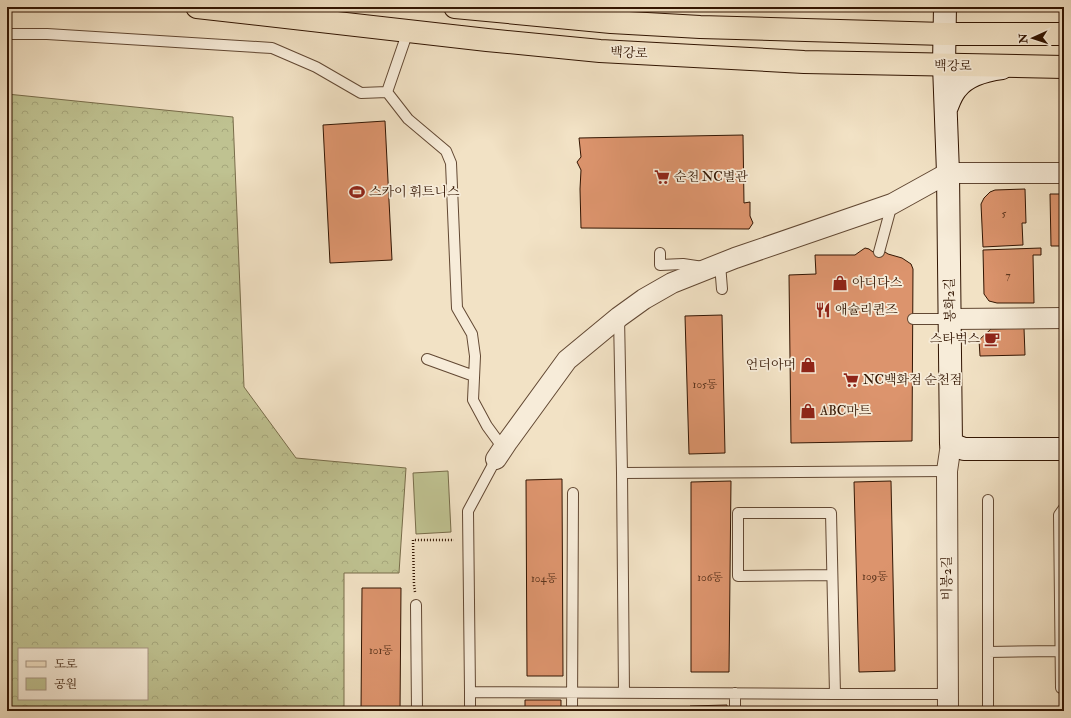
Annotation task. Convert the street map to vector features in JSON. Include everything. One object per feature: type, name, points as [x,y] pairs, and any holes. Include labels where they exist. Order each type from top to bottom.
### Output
[{"type":"main road","name":"백강로","points":[[196,7],[487,40],[600,51],[804,62],[1064,67]]},
{"type":"main road","points":[[455,7],[611,22],[700,28],[944,34],[1064,34]]},
{"type":"street","name":"봉화2길","points":[[945,7],[944,65],[948,173],[951,444]]},
{"type":"street","points":[[946,109],[955,89],[968,78],[998,69],[1023,67]]},
{"type":"street","points":[[500,454],[567,360],[619,317],[644,299],[672,283],[715,266],[892,204],[948,173],[1064,173]]},
{"type":"street","points":[[950,319],[1064,318]]},
{"type":"street","points":[[951,444],[964,449],[1064,449]]},
{"type":"street","name":"비봉2길","points":[[948,703],[947,471],[951,444]]},
{"type":"lane","points":[[387,92],[408,31]]},
{"type":"lane","points":[[7,34],[47,34],[272,48],[316,67],[361,93],[387,92]]},
{"type":"lane","points":[[387,92],[408,119],[446,150],[451,163],[457,308],[472,334],[475,356],[473,400],[500,454],[468,511],[470,711]]},
{"type":"lane","points":[[879,252],[892,204]]},
{"type":"lane","points":[[660,252],[660,265],[683,264],[715,266],[722,289]]},
{"type":"lane","points":[[619,317],[624,692]]},
{"type":"lane","points":[[913,319],[950,319]]},
{"type":"lane","points":[[427,359],[474,376]]},
{"type":"lane","points":[[622,473],[947,471]]},
{"type":"lane","points":[[572,711],[573,493]]},
{"type":"lane","points":[[988,500],[988,711]]},
{"type":"lane","points":[[1064,508],[1059,515],[1062,607],[1060,651],[1061,688],[1064,688]]},
{"type":"lane","points":[[832,575],[738,576],[738,513],[831,513],[835,694]]},
{"type":"lane","points":[[416,605],[417,711]]},
{"type":"lane","points":[[988,652],[1060,651]]},
{"type":"lane","points":[[470,692],[835,694],[948,703]]},
{"type":"lane","points":[[735,693],[735,711]]},
{"type":"path","points":[[416,605],[413,540],[468,539]]},
{"type":"green space","points":[[7,94],[233,117],[244,387],[296,458],[406,468],[399,573],[344,573],[344,711],[7,711]]},
{"type":"green space","points":[[448,471],[451,532],[416,534],[413,473]]},
{"type":"building","name":"스카이 휘트니스","points":[[385,121],[392,260],[330,263],[323,125]]},
{"type":"building","name":"순천 NC별관","points":[[743,135],[744,203],[750,202],[750,216],[753,223],[749,229],[581,228],[581,170],[577,162],[581,157],[579,138]]},
{"type":"building","points":[[1025,189],[1026,223],[1022,223],[1023,245],[983,247],[981,204],[984,198],[990,192],[995,190]]},
{"type":"building","points":[[1050,194],[1064,194],[1064,246],[1051,246]]},
{"type":"building","name":"NC백화점 순천점","points":[[865,248],[873,252],[885,252],[902,258],[911,264],[913,269],[912,441],[791,443],[789,275],[816,274],[815,255],[855,255]]},
{"type":"building","points":[[1041,248],[1041,255],[1033,255],[1034,303],[997,303],[989,301],[984,294],[983,250]]},
{"type":"building","points":[[722,315],[725,453],[689,454],[685,316]]},
{"type":"building","points":[[1024,328],[1025,355],[980,356],[979,340],[991,329]]},
{"type":"building","points":[[562,479],[563,676],[527,676],[526,480]]},
{"type":"building","points":[[731,481],[729,672],[691,672],[691,482]]},
{"type":"building","points":[[891,481],[895,671],[859,672],[854,482]]},
{"type":"building","points":[[362,588],[401,588],[400,711],[361,711]]},
{"type":"building","points":[[525,700],[561,700],[561,711],[525,711]]},
{"type":"building","points":[[727,705],[727,711],[690,711],[690,706]]},
{"type":"place","name":"순천 NC별관","points":[[662,177]]},
{"type":"place","name":"스카이 휘트니스","points":[[357,192]]},
{"type":"place","name":"아디다스","points":[[840,283]]},
{"type":"place","name":"애슐리퀸즈","points":[[823,310]]},
{"type":"place","name":"스타벅스","points":[[992,339]]},
{"type":"place","name":"언더아머","points":[[808,365]]},
{"type":"place","name":"NC백화점 순천점","points":[[851,380]]},
{"type":"place","name":"ABC마트","points":[[808,411]]}]
